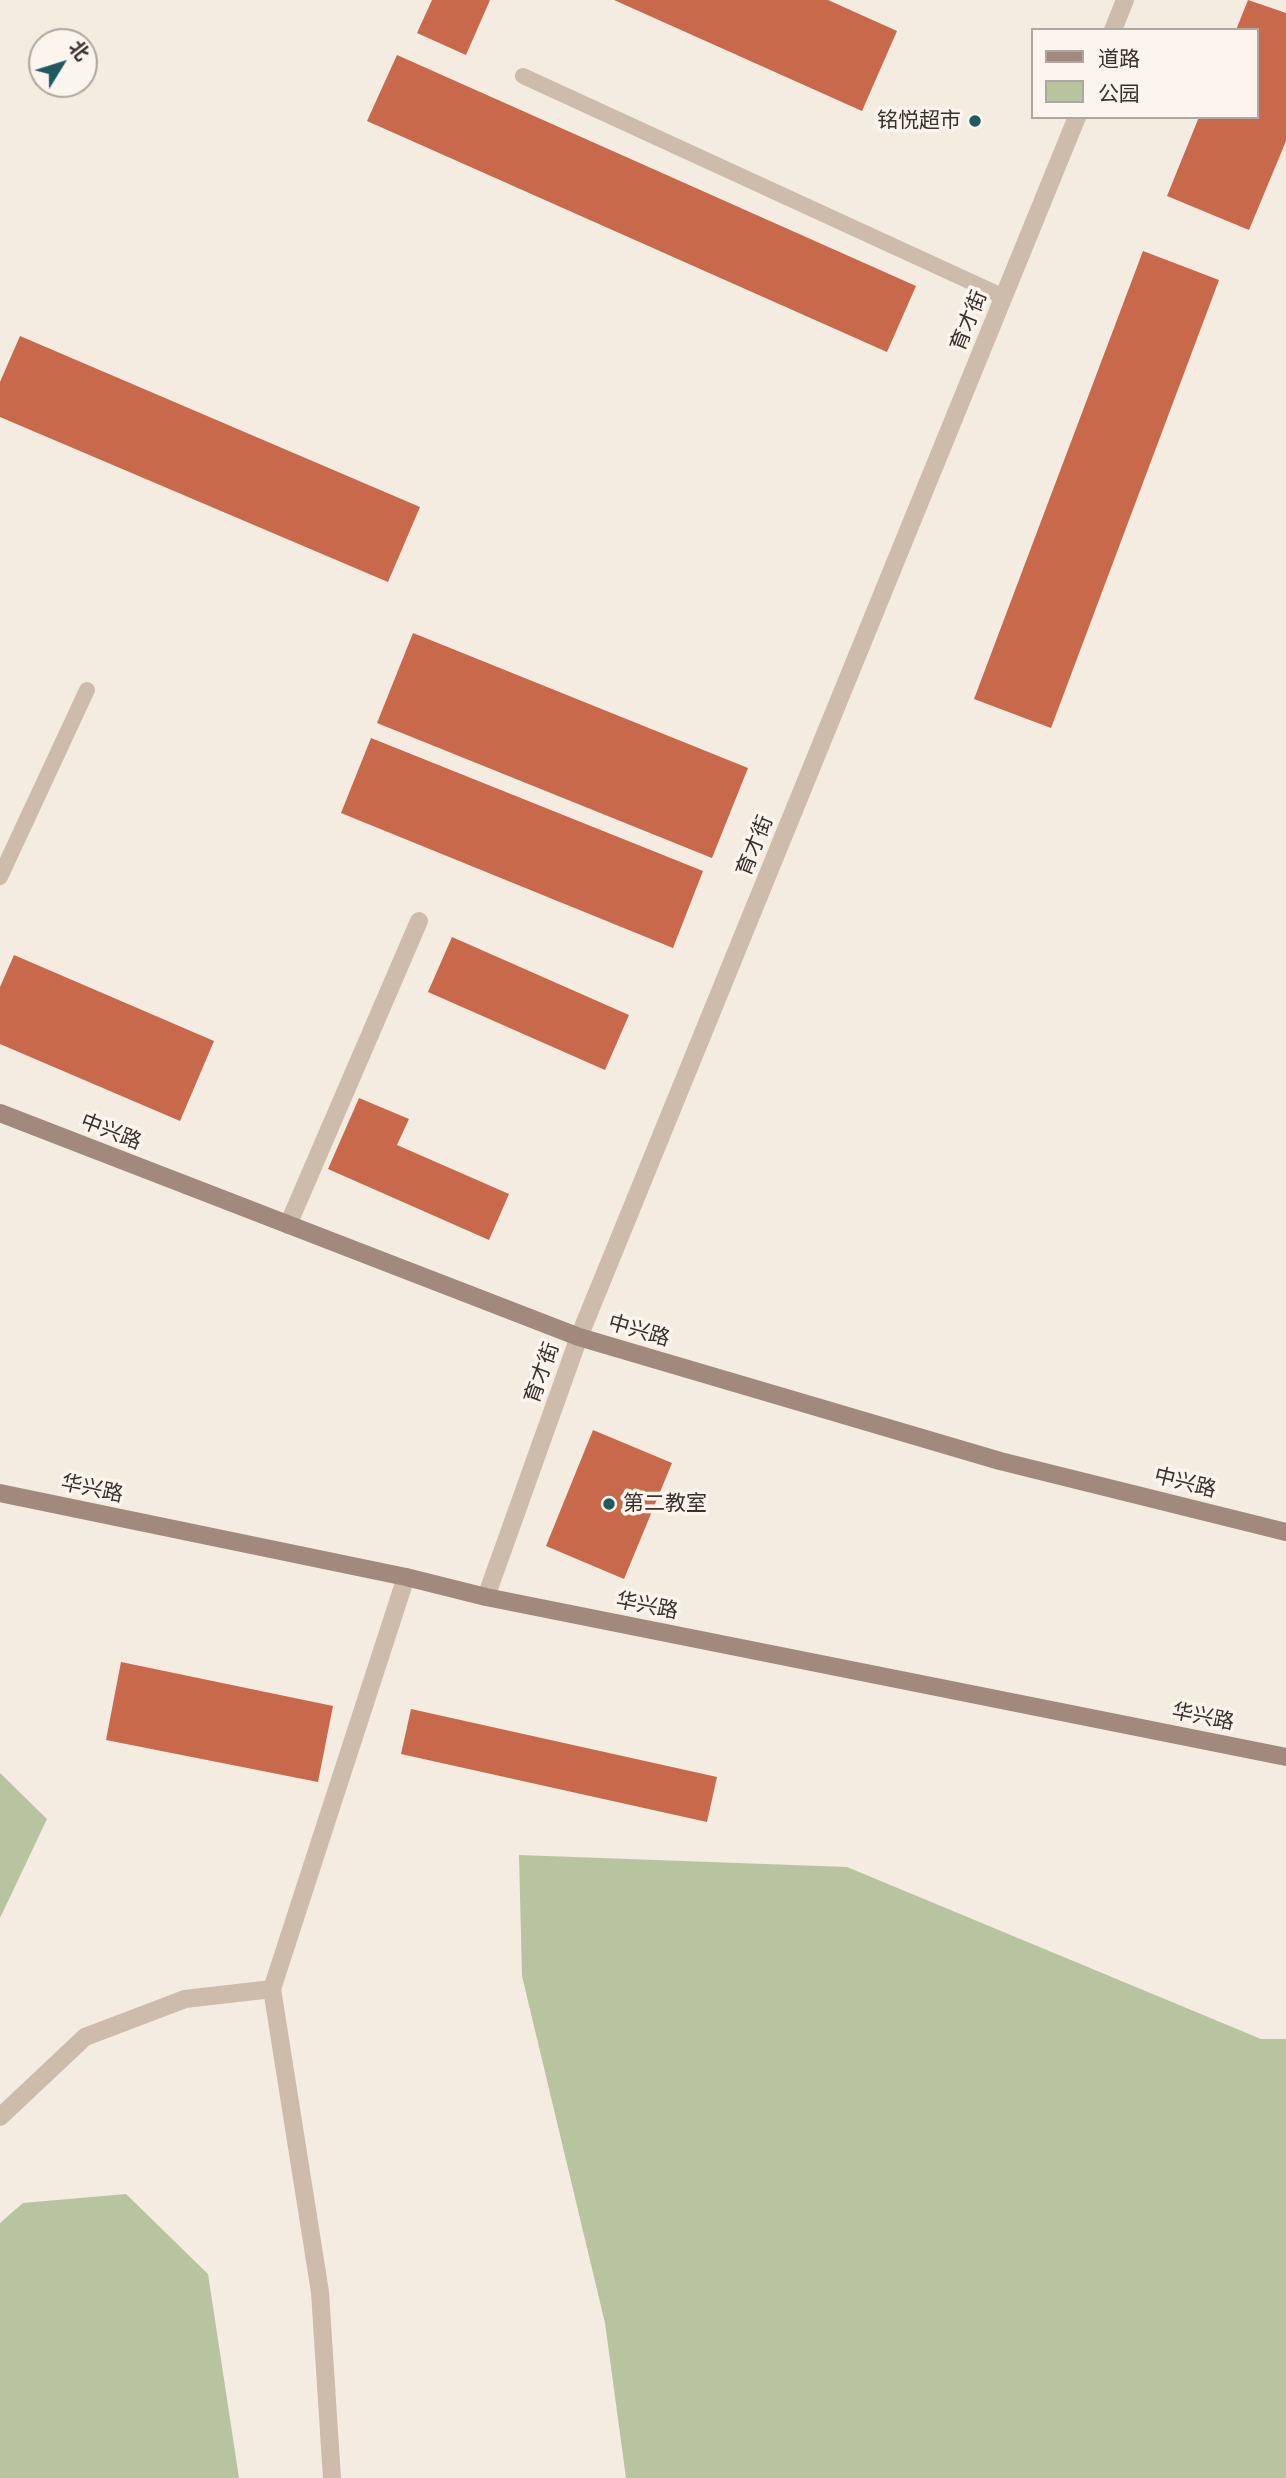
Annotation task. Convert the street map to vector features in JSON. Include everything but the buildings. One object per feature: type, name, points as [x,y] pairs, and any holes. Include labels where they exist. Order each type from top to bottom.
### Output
[{"type":"street","points":[[1113,28],[1125,0]]},
{"type":"street","name":"育才街","points":[[486,1597],[579,1337],[1076,119]]},
{"type":"street","points":[[288,1225],[419,921]]},
{"type":"street","name":"中兴路","points":[[0,1113],[579,1337],[1000,1461],[1286,1532]]},
{"type":"street","name":"华兴路","points":[[0,1493],[406,1577],[486,1597],[1286,1757]]},
{"type":"street","points":[[332,2478],[320,2292],[272,1989],[406,1577]]},
{"type":"street","points":[[0,2117],[85,2037],[185,1999],[272,1989]]},
{"type":"lane","points":[[523,76],[1003,297]]},
{"type":"lane","points":[[0,877],[87,690]]},
{"type":"green space","points":[[0,1773],[47,1819],[0,1918]]},
{"type":"green space","points":[[519,1855],[847,1867],[1261,2039],[1286,2039],[1286,2478],[626,2478],[605,2323],[522,1976]]},
{"type":"green space","points":[[126,2194],[208,2274],[239,2478],[0,2478],[0,2223],[23,2203]]},
{"type":"place","name":"铭悦超市","points":[[975,121]]},
{"type":"place","name":"第二教室","points":[[609,1504]]}]
